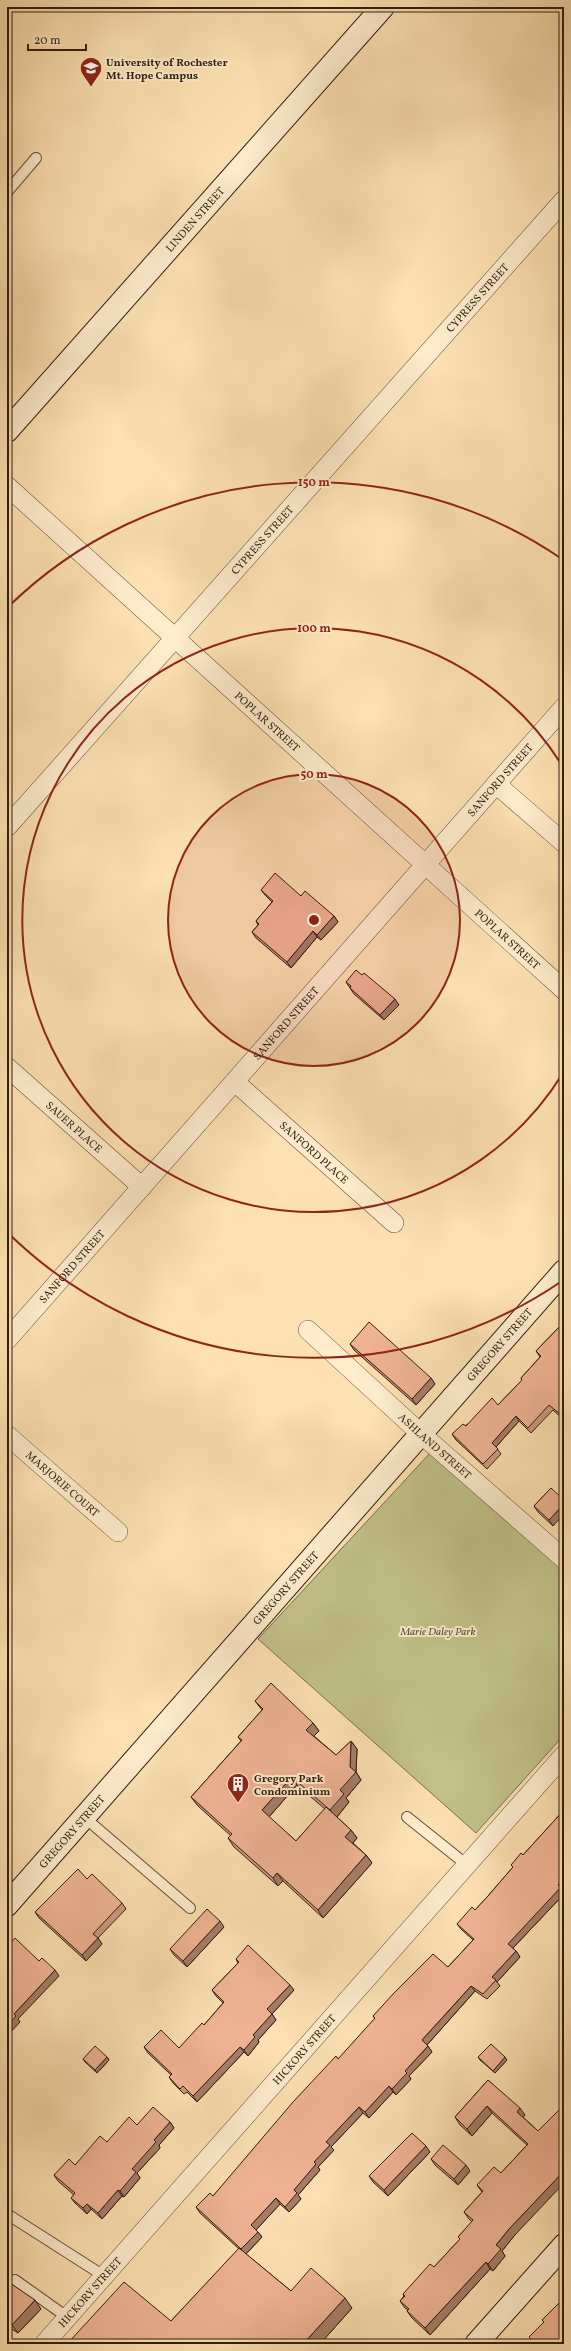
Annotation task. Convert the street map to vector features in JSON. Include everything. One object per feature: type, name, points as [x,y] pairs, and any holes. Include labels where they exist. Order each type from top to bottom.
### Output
[{"type":"street","name":"LINDEN STREET","points":[[7,431],[383,7]]},
{"type":"street","name":"CYPRESS STREET","points":[[7,827],[564,200]]},
{"type":"street","name":"POPLAR STREET","points":[[7,486],[564,990]]},
{"type":"street","name":"SANFORD STREET","points":[[7,1340],[564,708]]},
{"type":"street","points":[[496,784],[564,843]]},
{"type":"street","name":"SAUER PLACE","points":[[7,1067],[142,1187]]},
{"type":"street","name":"SANFORD PLACE","points":[[235,1082],[394,1223]]},
{"type":"street","name":"GREGORY STREET","points":[[7,1905],[420,1433],[564,1271]]},
{"type":"street","name":"ASHLAND STREET","points":[[308,1330],[420,1433],[564,1559]]},
{"type":"street","name":"MARJORIE COURT","points":[[7,1435],[118,1532]]},
{"type":"street","name":"HICKORY STREET","points":[[44,2344],[564,1755]]},
{"type":"street","points":[[476,2344],[564,2245]]},
{"type":"lane","points":[[7,192],[36,158]]},
{"type":"lane","points":[[84,1817],[190,1908]]},
{"type":"lane","points":[[407,1817],[467,1865]]},
{"type":"lane","points":[[7,2214],[104,2276]]},
{"type":"lane","points":[[15,2280],[68,2317]]},
{"type":"green space","name":"Marie Daley Park","points":[[431,1452],[564,1569],[564,1735],[476,1833],[258,1639]]},
{"type":"building","points":[[275,873],[301,896],[305,891],[334,916],[317,935],[313,931],[287,962],[252,932],[259,924],[256,921],[273,901],[261,890]]},
{"type":"building","points":[[356,970],[362,975],[364,973],[395,999],[380,1015],[350,988],[351,986],[346,982]]},
{"type":"building","points":[[369,1322],[431,1378],[412,1399],[350,1344]]},
{"type":"building","points":[[564,1322],[564,1410],[560,1414],[549,1405],[528,1428],[516,1416],[492,1443],[498,1449],[483,1464],[452,1434],[463,1424],[466,1426],[492,1398],[498,1405],[522,1380],[521,1378],[541,1356],[536,1351]]},
{"type":"building","points":[[551,1488],[564,1500],[564,1504],[549,1520],[534,1506]]},
{"type":"building","name":"Gregory Park Condominium","points":[[271,1683],[313,1723],[306,1730],[336,1755],[351,1741],[350,1767],[356,1772],[340,1790],[344,1794],[330,1810],[292,1777],[262,1810],[296,1841],[326,1807],[351,1830],[345,1837],[366,1855],[318,1910],[277,1873],[273,1878],[228,1838],[232,1834],[191,1797],[242,1740],[238,1737],[263,1709],[255,1701]]},
{"type":"building","points":[[564,1810],[564,1878],[558,1885],[561,1887],[508,1944],[516,1951],[492,1977],[496,1980],[483,1994],[471,1986],[422,2040],[428,2046],[405,2071],[407,2073],[392,2089],[389,2086],[365,2112],[359,2107],[326,2142],[330,2145],[314,2162],[316,2164],[294,2190],[297,2193],[285,2207],[276,2198],[251,2225],[258,2232],[241,2249],[196,2207],[210,2193],[213,2196],[293,2102],[336,2056],[338,2059],[375,2018],[373,2016],[433,1954],[448,1967],[474,1939],[457,1924],[472,1907],[475,1910],[513,1867],[511,1865],[521,1853],[523,1855]]},
{"type":"building","points":[[78,1869],[87,1879],[92,1874],[122,1903],[93,1934],[98,1938],[82,1955],[35,1912]]},
{"type":"building","points":[[207,1909],[220,1921],[183,1961],[170,1949]]},
{"type":"building","points":[[15,1938],[39,1961],[42,1958],[55,1970],[14,2014],[16,2016],[7,2026],[7,1947]]},
{"type":"building","points":[[248,1945],[290,1985],[267,2009],[272,2014],[253,2035],[255,2037],[244,2050],[240,2047],[193,2096],[183,2086],[180,2089],[169,2077],[172,2074],[144,2047],[161,2030],[179,2048],[202,2023],[204,2025],[224,2002],[212,1990],[239,1962],[236,1959]]},
{"type":"building","points":[[491,2044],[505,2057],[493,2071],[478,2057]]},
{"type":"building","points":[[95,2046],[107,2057],[95,2070],[83,2059]]},
{"type":"building","points":[[488,2080],[520,2108],[517,2112],[538,2131],[564,2105],[564,2171],[509,2229],[496,2245],[501,2249],[488,2264],[486,2262],[425,2328],[407,2311],[409,2309],[400,2301],[405,2296],[403,2294],[430,2264],[434,2267],[460,2239],[458,2237],[473,2220],[464,2212],[483,2191],[477,2185],[494,2167],[501,2173],[528,2144],[487,2106],[467,2129],[455,2117]]},
{"type":"building","points":[[153,2107],[170,2122],[154,2140],[156,2142],[132,2169],[136,2172],[98,2213],[87,2204],[83,2208],[71,2198],[75,2193],[54,2175],[69,2159],[75,2165],[100,2136],[107,2142],[129,2117],[137,2125]]},
{"type":"building","points":[[412,2133],[426,2146],[384,2190],[369,2176]]},
{"type":"building","points":[[443,2145],[466,2165],[454,2179],[431,2159]]},
{"type":"building","points":[[239,2248],[291,2291],[311,2268],[345,2298],[303,2344],[67,2344],[124,2282],[171,2321]]},
{"type":"building","points":[[7,2281],[35,2300],[12,2325],[7,2321]]},
{"type":"building","points":[[564,2298],[564,2344],[529,2344],[532,2340],[529,2337],[544,2322],[542,2320]]},
{"type":"place","name":"University of Rochester Mt. Hope Campus","points":[[91,88]]},
{"type":"place","name":"Gregory Park Condominium","points":[[238,1804]]}]
